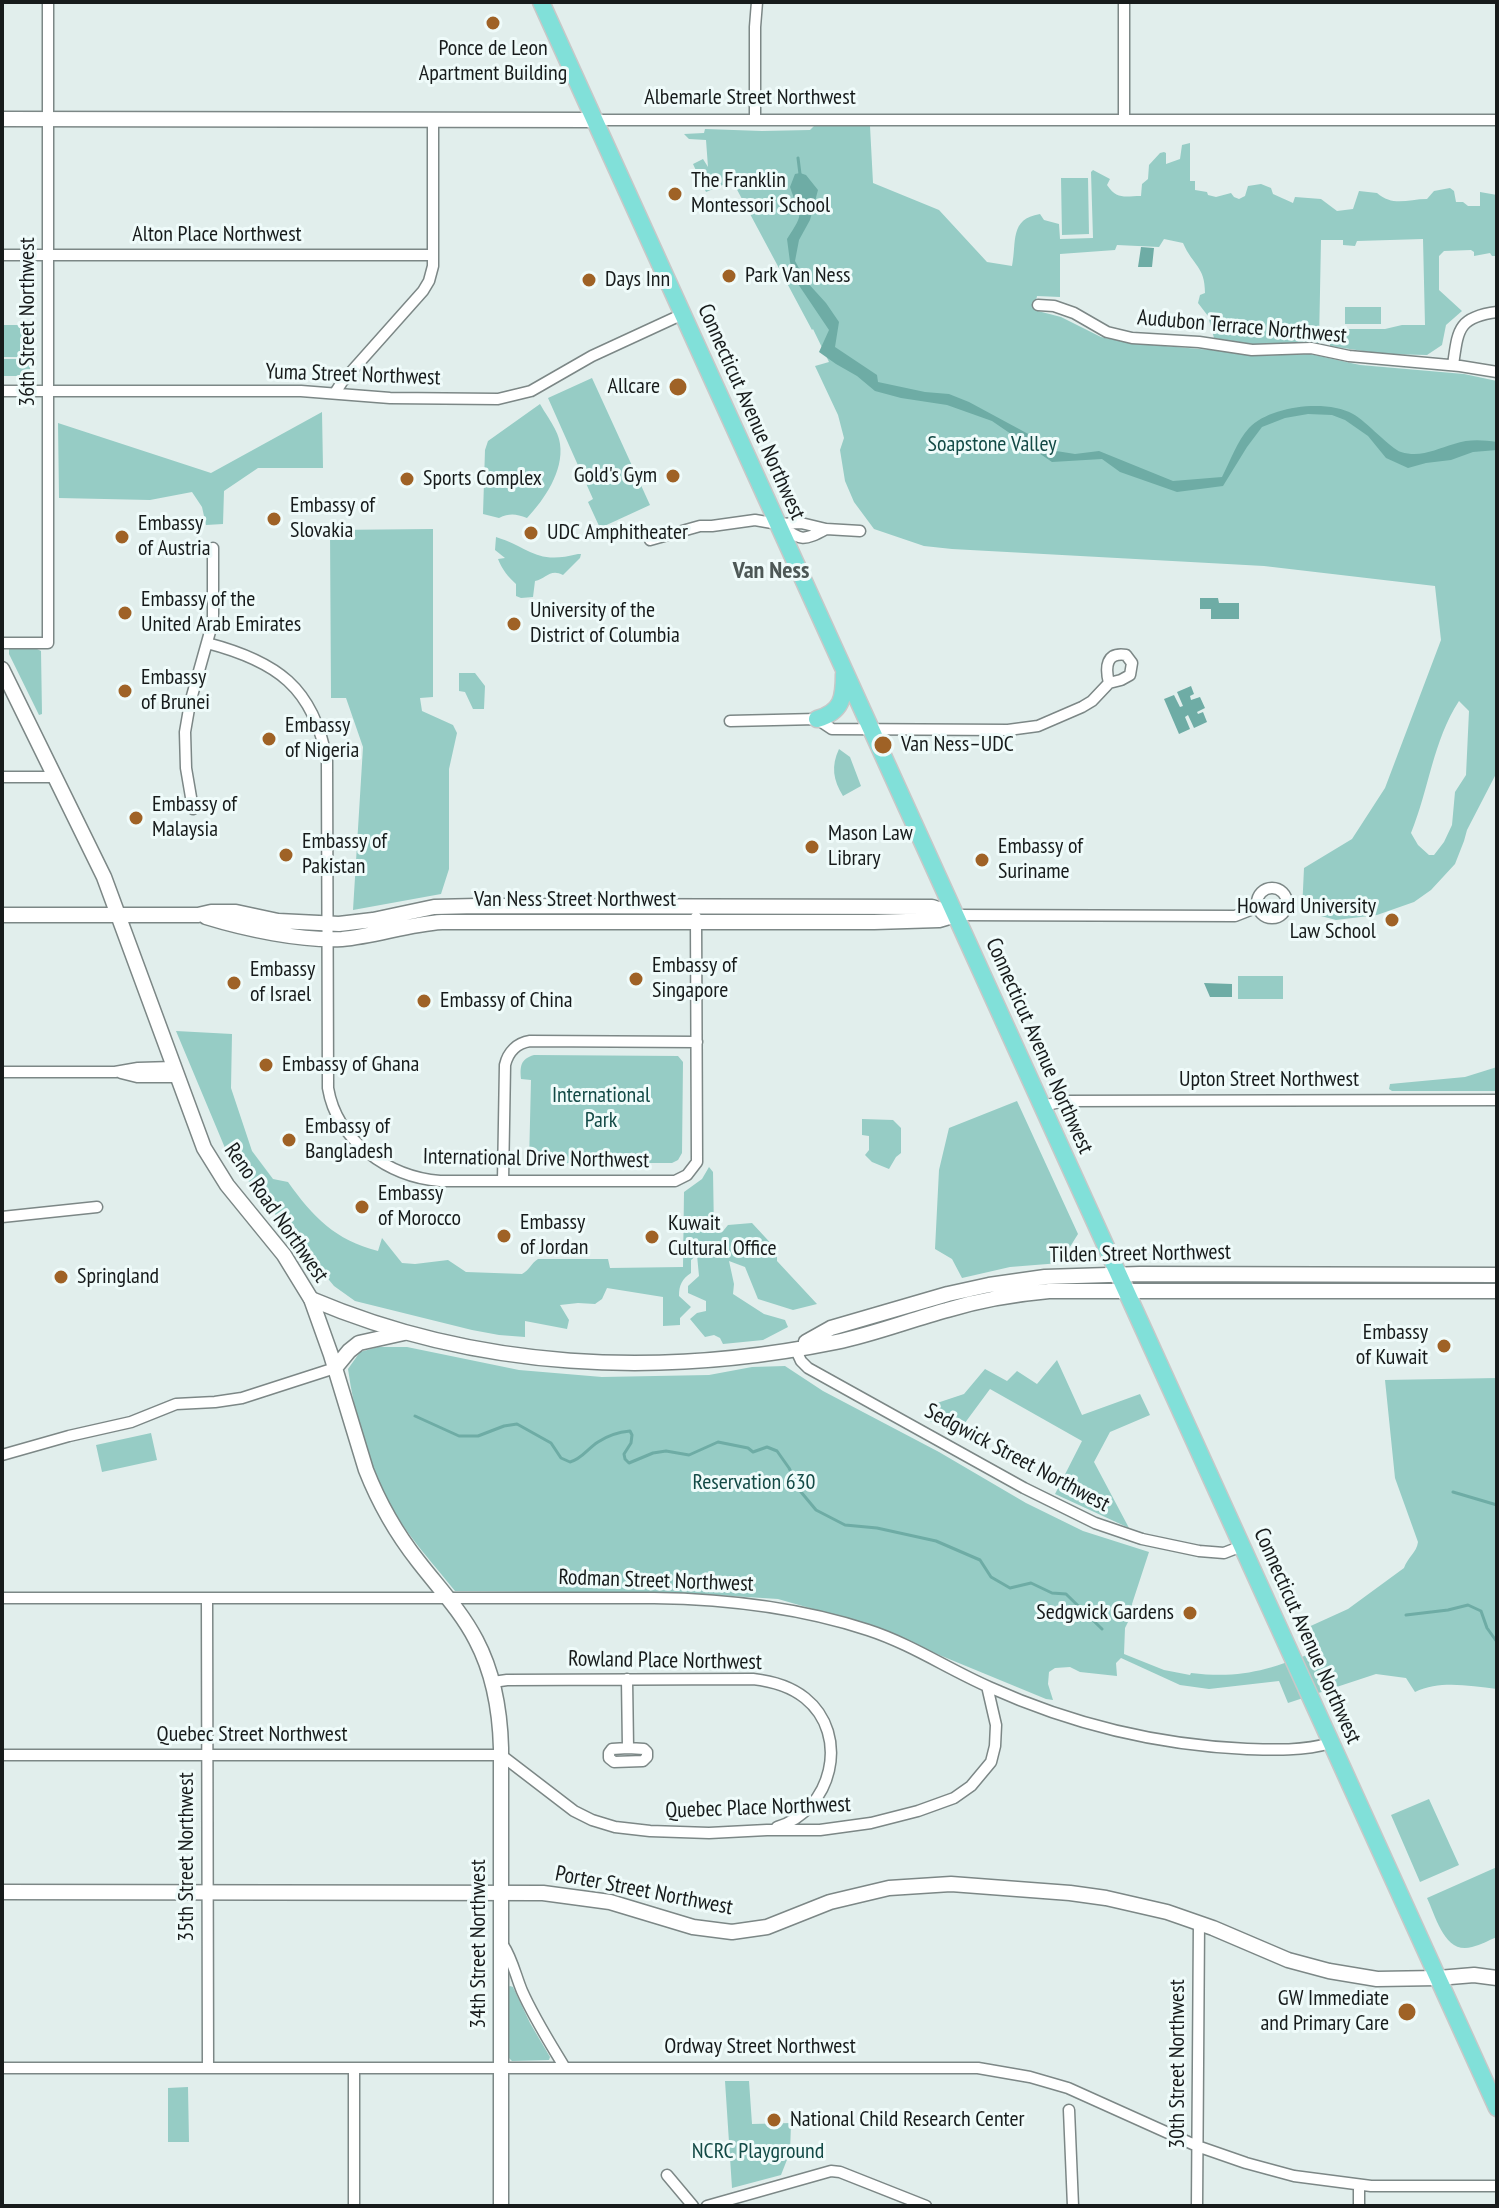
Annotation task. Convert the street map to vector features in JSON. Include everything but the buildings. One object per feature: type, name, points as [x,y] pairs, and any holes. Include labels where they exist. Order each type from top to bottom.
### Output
[{"type":"main road","name":"Connecticut Avenue Northwest","points":[[541,2],[1497,2108]]},
{"type":"main road","points":[[817,719],[831,714],[841,703],[844,669]]},
{"type":"street","name":"36th Street Northwest","points":[[2,643],[48,643],[48,2]]},
{"type":"street","points":[[755,120],[757,2]]},
{"type":"street","points":[[1124,2],[1124,120]]},
{"type":"street","name":"Albemarle Street Northwest","points":[[2,119],[1497,120]]},
{"type":"street","points":[[335,393],[355,366],[423,291],[432,274],[433,120]]},
{"type":"street","name":"Alton Place Northwest","points":[[2,255],[433,255]]},
{"type":"street","name":"Audubon Terrace Northwest","points":[[1038,305],[1054,306],[1074,313],[1107,332],[1132,338],[1205,342],[1252,350],[1311,348],[1382,360],[1497,372]]},
{"type":"street","points":[[1453,365],[1456,339],[1466,322],[1478,315],[1497,312]]},
{"type":"street","name":"Yuma Street Northwest","points":[[2,391],[301,391],[411,399],[498,399],[523,395],[592,356],[683,314]]},
{"type":"street","points":[[650,540],[700,526],[755,520],[860,531]]},
{"type":"street","points":[[193,809],[186,768],[185,732],[213,621],[213,548]]},
{"type":"street","name":"International Drive Northwest","points":[[207,643],[246,654],[274,670],[303,698],[319,730],[327,761],[328,1088],[334,1109],[346,1129],[355,1141],[382,1163],[410,1176],[440,1181],[675,1181],[691,1172],[697,1162],[696,915]]},
{"type":"street","name":"Reno Road Northwest","points":[[2,669],[96,858],[200,1138],[215,1167],[284,1255],[311,1299],[366,1470],[380,1500],[400,1537],[448,1598],[476,1640],[493,1682]]},
{"type":"street","points":[[730,721],[817,719],[832,729],[1008,730],[1038,726],[1082,707],[1109,683]]},
{"type":"street","points":[[2,777],[55,777]]},
{"type":"street","name":"Van Ness Street Northwest","points":[[2,915],[198,915],[273,932],[328,931],[353,937],[442,922],[932,907],[956,915],[1235,916],[1258,907]]},
{"type":"street","points":[[503,1181],[505,1065],[507,1057],[517,1046],[530,1041],[697,1042]]},
{"type":"street","points":[[2,1072],[115,1072],[137,1077],[174,1072]]},
{"type":"street","name":"Upton Street Northwest","points":[[1042,1106],[1079,1100],[1497,1100]]},
{"type":"street","points":[[2,1217],[97,1207]]},
{"type":"street","name":"Tilden Street Northwest","points":[[311,1299],[364,1321],[404,1333],[515,1355],[599,1363],[658,1364],[719,1360],[859,1336],[971,1296],[1045,1277],[1497,1275]]},
{"type":"street","name":"Tilden Street Northwest","points":[[971,1296],[1049,1291],[1497,1291]]},
{"type":"street","points":[[2,1455],[82,1432],[131,1422],[176,1404],[242,1398],[335,1368],[359,1343],[404,1333]]},
{"type":"street","name":"Sedgwick Street Northwest","points":[[795,1348],[808,1368],[1038,1496],[1095,1523],[1142,1539],[1199,1551],[1224,1553],[1242,1546]]},
{"type":"street","name":"Rodman Street Northwest","points":[[2,1598],[678,1598],[761,1604],[824,1617],[877,1633],[1023,1702],[1080,1722],[1161,1741],[1207,1746],[1306,1749],[1331,1743]]},
{"type":"street","name":"35th Street Northwest","points":[[207,1598],[208,2068]]},
{"type":"street","points":[[627,1679],[628,1748]]},
{"type":"street","name":"Rowland Place Northwest","points":[[493,1682],[753,1679],[797,1692],[812,1705],[824,1723],[830,1745],[830,1768],[817,1800],[802,1815],[785,1825],[767,1830]]},
{"type":"street","name":"34th Street Northwest","points":[[493,1682],[501,1755],[501,2206]]},
{"type":"street","name":"Quebec Place Northwest","points":[[501,1755],[574,1811],[606,1825],[650,1831],[718,1833],[855,1826],[918,1811],[963,1793],[986,1771],[994,1751],[996,1725],[987,1686]]},
{"type":"street","name":"Quebec Street Northwest","points":[[2,1755],[501,1755]]},
{"type":"street","name":"Porter Street Northwest","points":[[2,1892],[543,1893],[590,1898],[639,1909],[698,1929],[720,1932],[767,1927],[830,1902],[867,1892],[928,1884],[962,1885],[1084,1895],[1148,1906],[1199,1922],[1288,1960],[1342,1974],[1386,1979],[1474,1975],[1497,1978]]},
{"type":"street","name":"30th Street Northwest","points":[[1197,2206],[1199,1922]]},
{"type":"street","points":[[502,1944],[530,2006],[565,2068]]},
{"type":"street","name":"Ordway Street Northwest","points":[[2,2068],[949,2067],[992,2070],[1039,2079],[1077,2091],[1197,2146],[1294,2176],[1359,2185],[1497,2186]]},
{"type":"street","points":[[354,2068],[354,2206]]},
{"type":"street","points":[[1069,2110],[1073,2206]]},
{"type":"street","points":[[707,2206],[836,2171],[926,2206]]},
{"type":"street","points":[[667,2175],[693,2206]]},
{"type":"street","points":[[1359,2185],[1359,2206]]},
{"type":"green space","name":"Soapstone Valley","points":[[814,126],[870,126],[873,183],[939,210],[987,262],[1012,266],[1016,233],[1023,221],[1030,217],[1040,214],[1044,220],[1059,224],[1060,239],[1093,238],[1093,170],[1110,179],[1107,185],[1118,195],[1141,196],[1142,184],[1148,179],[1149,165],[1160,153],[1166,153],[1166,164],[1180,159],[1182,145],[1190,143],[1190,181],[1195,181],[1195,190],[1216,197],[1231,193],[1239,199],[1245,196],[1248,186],[1261,184],[1271,188],[1273,194],[1293,203],[1295,197],[1321,199],[1337,211],[1353,209],[1359,191],[1401,201],[1427,199],[1434,191],[1450,188],[1454,191],[1456,202],[1468,206],[1480,206],[1480,192],[1497,195],[1497,256],[1490,253],[1474,256],[1471,250],[1444,251],[1439,256],[1439,290],[1462,311],[1446,325],[1442,345],[1427,355],[1383,354],[1330,346],[1330,329],[1425,325],[1423,239],[1357,241],[1355,246],[1343,245],[1343,240],[1321,240],[1319,343],[1258,345],[1214,338],[1208,316],[1198,303],[1200,295],[1205,293],[1201,271],[1183,243],[1164,239],[1159,247],[1117,245],[1115,250],[1060,254],[1060,297],[1037,296],[1034,310],[1061,317],[1101,337],[1129,343],[1253,356],[1310,354],[1360,365],[1464,374],[1497,381],[1497,772],[1467,830],[1455,864],[1431,890],[1414,902],[1377,915],[1336,920],[1302,911],[1304,868],[1352,839],[1385,788],[1441,640],[1435,586],[1264,566],[952,549],[924,546],[874,529],[854,502],[845,481],[840,450],[844,438],[838,415],[815,366],[829,362],[734,184],[730,182],[706,192],[693,164],[703,159],[708,167],[706,140],[689,139],[684,134],[704,133],[705,129],[810,130]],"holes":[[[1459,701],[1469,711],[1466,775],[1455,792],[1452,825],[1444,842],[1434,855],[1429,855],[1411,833],[1450,716]]]},
{"type":"green space","points":[[1061,178],[1088,178],[1089,234],[1062,235]]},
{"type":"green space","points":[[1345,307],[1381,307],[1381,324],[1345,324]]},
{"type":"green space","points":[[2,325],[31,325],[30,357],[2,357]]},
{"type":"green space","points":[[2,359],[30,359],[30,376],[2,376]]},
{"type":"green space","points":[[592,378],[650,505],[600,528],[588,502],[593,499],[548,398]]},
{"type":"green space","points":[[540,404],[559,439],[556,475],[527,518],[506,515],[499,518],[483,514],[488,441]]},
{"type":"green space","points":[[322,412],[323,468],[258,468],[224,491],[223,524],[206,525],[202,507],[192,492],[150,500],[59,498],[58,423],[211,473]]},
{"type":"green space","points":[[433,529],[433,697],[420,698],[422,711],[453,725],[457,733],[449,769],[449,869],[441,894],[353,910],[363,747],[346,698],[331,698],[330,530]]},
{"type":"green space","points":[[496,537],[534,554],[552,558],[581,554],[563,575],[551,573],[535,581],[533,597],[521,598],[516,596],[516,584],[498,559],[505,558],[495,550]]},
{"type":"green space","points":[[35,648],[41,651],[42,714],[39,715],[9,654],[9,649]]},
{"type":"green space","points":[[459,673],[475,673],[485,686],[484,709],[473,709],[465,692],[459,691]]},
{"type":"green space","points":[[839,749],[850,757],[861,786],[843,796],[834,773]]},
{"type":"green space","points":[[1238,976],[1283,976],[1283,999],[1238,999]]},
{"type":"green space","points":[[176,1031],[232,1034],[231,1088],[252,1151],[273,1179],[288,1182],[326,1226],[349,1240],[378,1251],[382,1238],[402,1263],[448,1260],[466,1272],[522,1274],[538,1259],[608,1259],[610,1268],[683,1267],[684,1192],[702,1179],[709,1167],[713,1172],[714,1231],[723,1231],[728,1225],[752,1223],[777,1250],[777,1261],[817,1304],[793,1310],[758,1299],[745,1267],[729,1261],[733,1294],[764,1314],[785,1320],[788,1327],[763,1340],[723,1344],[714,1335],[705,1337],[690,1319],[706,1311],[706,1301],[688,1293],[688,1286],[699,1276],[697,1255],[691,1260],[691,1273],[683,1280],[680,1289],[679,1296],[691,1307],[680,1318],[680,1325],[663,1326],[663,1297],[607,1288],[602,1299],[595,1304],[560,1305],[569,1320],[567,1329],[525,1321],[525,1337],[472,1330],[355,1301],[334,1286],[225,1148]]},
{"type":"green space","name":"International Park","points":[[534,1055],[678,1056],[683,1062],[682,1153],[678,1160],[672,1163],[529,1163],[531,1080],[521,1079],[521,1071],[523,1061]]},
{"type":"green space","points":[[1497,1067],[1497,1091],[1389,1089],[1390,1084],[1465,1077]]},
{"type":"green space","points":[[1017,1101],[1078,1234],[1060,1263],[1010,1267],[962,1278],[952,1259],[935,1249],[939,1170],[949,1128]]},
{"type":"green space","points":[[862,1119],[893,1120],[901,1128],[901,1153],[889,1169],[872,1162],[865,1155],[869,1150],[869,1136],[862,1135]]},
{"type":"green space","points":[[1497,1279],[1497,1290],[1149,1288],[1147,1283],[1149,1280]]},
{"type":"green space","name":"Reservation 630","points":[[378,1347],[407,1347],[519,1370],[602,1377],[709,1375],[752,1367],[785,1366],[823,1391],[939,1452],[1026,1503],[1083,1531],[1149,1552],[1132,1604],[1133,1612],[1125,1628],[1124,1654],[1164,1670],[1190,1675],[1254,1672],[1315,1652],[1304,1629],[1348,1609],[1404,1568],[1418,1542],[1395,1478],[1385,1380],[1497,1378],[1497,1689],[1445,1685],[1415,1692],[1406,1678],[1376,1674],[1288,1703],[1279,1681],[1209,1689],[1180,1685],[1121,1658],[1116,1663],[1117,1676],[1080,1672],[1070,1667],[1055,1668],[1049,1672],[1048,1684],[1053,1700],[880,1628],[778,1599],[686,1593],[455,1591],[399,1520],[378,1480],[367,1449],[348,1369],[360,1352]]},
{"type":"green space","points":[[1057,1360],[1082,1415],[1140,1394],[1150,1415],[1110,1432],[1094,1462],[1129,1528],[1055,1494],[1082,1441],[990,1389],[956,1435],[926,1419],[937,1403],[964,1394],[985,1369],[1007,1381],[1017,1371],[1037,1384]]},
{"type":"green space","points":[[151,1433],[157,1460],[102,1472],[96,1445]]},
{"type":"green space","points":[[1429,1799],[1459,1865],[1420,1882],[1391,1815]]},
{"type":"green space","points":[[1497,1867],[1497,1937],[1472,1947],[1455,1945],[1443,1933],[1427,1898]]},
{"type":"green space","points":[[510,1986],[549,2060],[512,2061],[509,2058]]},
{"type":"green space","name":"NCRC Playground","points":[[725,2081],[749,2081],[752,2124],[791,2123],[790,2152],[781,2175],[732,2188]]},
{"type":"green space","points":[[188,2087],[189,2142],[168,2142],[168,2088]]},
{"type":"shaded area","points":[[795,174],[806,175],[818,190],[810,220],[799,240],[795,261],[806,281],[839,322],[835,347],[877,375],[878,382],[949,394],[1032,436],[1050,450],[1075,454],[1099,451],[1173,481],[1222,477],[1249,428],[1270,414],[1299,407],[1342,409],[1365,422],[1397,450],[1408,454],[1476,440],[1497,442],[1497,450],[1473,452],[1451,460],[1408,468],[1386,458],[1368,436],[1345,420],[1332,415],[1308,414],[1285,418],[1262,427],[1223,486],[1177,492],[1120,472],[1102,459],[1052,462],[992,421],[947,405],[875,391],[819,352],[829,330],[798,284],[790,262],[787,239],[799,218],[790,187]]},
{"type":"shaded area","points":[[1141,247],[1154,248],[1152,267],[1138,267]]},
{"type":"shaded area","points":[[1200,598],[1218,598],[1219,603],[1239,603],[1239,619],[1211,619],[1211,609],[1200,609]]},
{"type":"shaded area","points":[[1191,686],[1194,694],[1190,696],[1191,700],[1200,697],[1205,708],[1197,712],[1203,712],[1207,722],[1194,728],[1188,715],[1185,717],[1190,729],[1179,734],[1164,699],[1174,695],[1180,707],[1183,706],[1177,692]]},
{"type":"shaded area","points":[[1204,983],[1232,984],[1232,997],[1210,997]]},
{"type":"waterway","points":[[798,158],[800,174]]},
{"type":"waterway","points":[[415,1416],[459,1436],[478,1436],[517,1424],[551,1443],[561,1458],[570,1462],[605,1438],[630,1431],[631,1443],[624,1454],[629,1463],[666,1451],[689,1455],[718,1442],[748,1448],[753,1452],[767,1447],[777,1451],[801,1492],[816,1510],[845,1525],[877,1528],[936,1541],[980,1560],[991,1577],[1010,1588],[1031,1583],[1052,1593],[1066,1594],[1102,1629]]},
{"type":"waterway","points":[[1453,1492],[1497,1505]]},
{"type":"waterway","points":[[1406,1615],[1468,1605],[1481,1611],[1487,1628],[1497,1642]]},
{"type":"place","name":"Ponce de Leon Apartment Building","points":[[493,23]]},
{"type":"place","name":"The Franklin Montessori School","points":[[675,194]]},
{"type":"place","name":"Park Van Ness","points":[[729,276]]},
{"type":"place","name":"Days Inn","points":[[589,280]]},
{"type":"place","name":"Allcare","points":[[678,387]]},
{"type":"place","name":"Gold's Gym","points":[[673,476]]},
{"type":"place","name":"Sports Complex","points":[[407,479]]},
{"type":"place","name":"Embassy of Slovakia","points":[[274,519]]},
{"type":"place","name":"UDC Amphitheater","points":[[531,533]]},
{"type":"place","name":"Embassy of Austria","points":[[122,537]]},
{"type":"place","name":"Embassy of the United Arab Emirates","points":[[125,613]]},
{"type":"place","name":"University of the District of Columbia","points":[[514,624]]},
{"type":"place","name":"Embassy of Brunei","points":[[125,691]]},
{"type":"place","name":"Embassy of Nigeria","points":[[269,739]]},
{"type":"place","name":"Van Ness–UDC","points":[[883,745]]},
{"type":"place","name":"Embassy of Malaysia","points":[[136,818]]},
{"type":"place","name":"Mason Law Library","points":[[812,847]]},
{"type":"place","name":"Embassy of Pakistan","points":[[286,855]]},
{"type":"place","name":"Embassy of Suriname","points":[[982,860]]},
{"type":"place","name":"Howard University Law School","points":[[1392,920]]},
{"type":"place","name":"Embassy of Singapore","points":[[636,979]]},
{"type":"place","name":"Embassy of Israel","points":[[234,983]]},
{"type":"place","name":"Embassy of China","points":[[424,1001]]},
{"type":"place","name":"Embassy of Ghana","points":[[266,1065]]},
{"type":"place","name":"Embassy of Bangladesh","points":[[289,1140]]},
{"type":"place","name":"Embassy of Morocco","points":[[362,1207]]},
{"type":"place","name":"Embassy of Jordan","points":[[504,1236]]},
{"type":"place","name":"Kuwait Cultural Office","points":[[652,1237]]},
{"type":"place","name":"Springland","points":[[61,1277]]},
{"type":"place","name":"Embassy of Kuwait","points":[[1444,1346]]},
{"type":"place","name":"Sedgwick Gardens","points":[[1190,1613]]},
{"type":"place","name":"GW Immediate and Primary Care","points":[[1407,2012]]},
{"type":"place","name":"National Child Research Center","points":[[774,2120]]},
{"type":"district","name":"Van Ness","points":[[771,571]]}]
